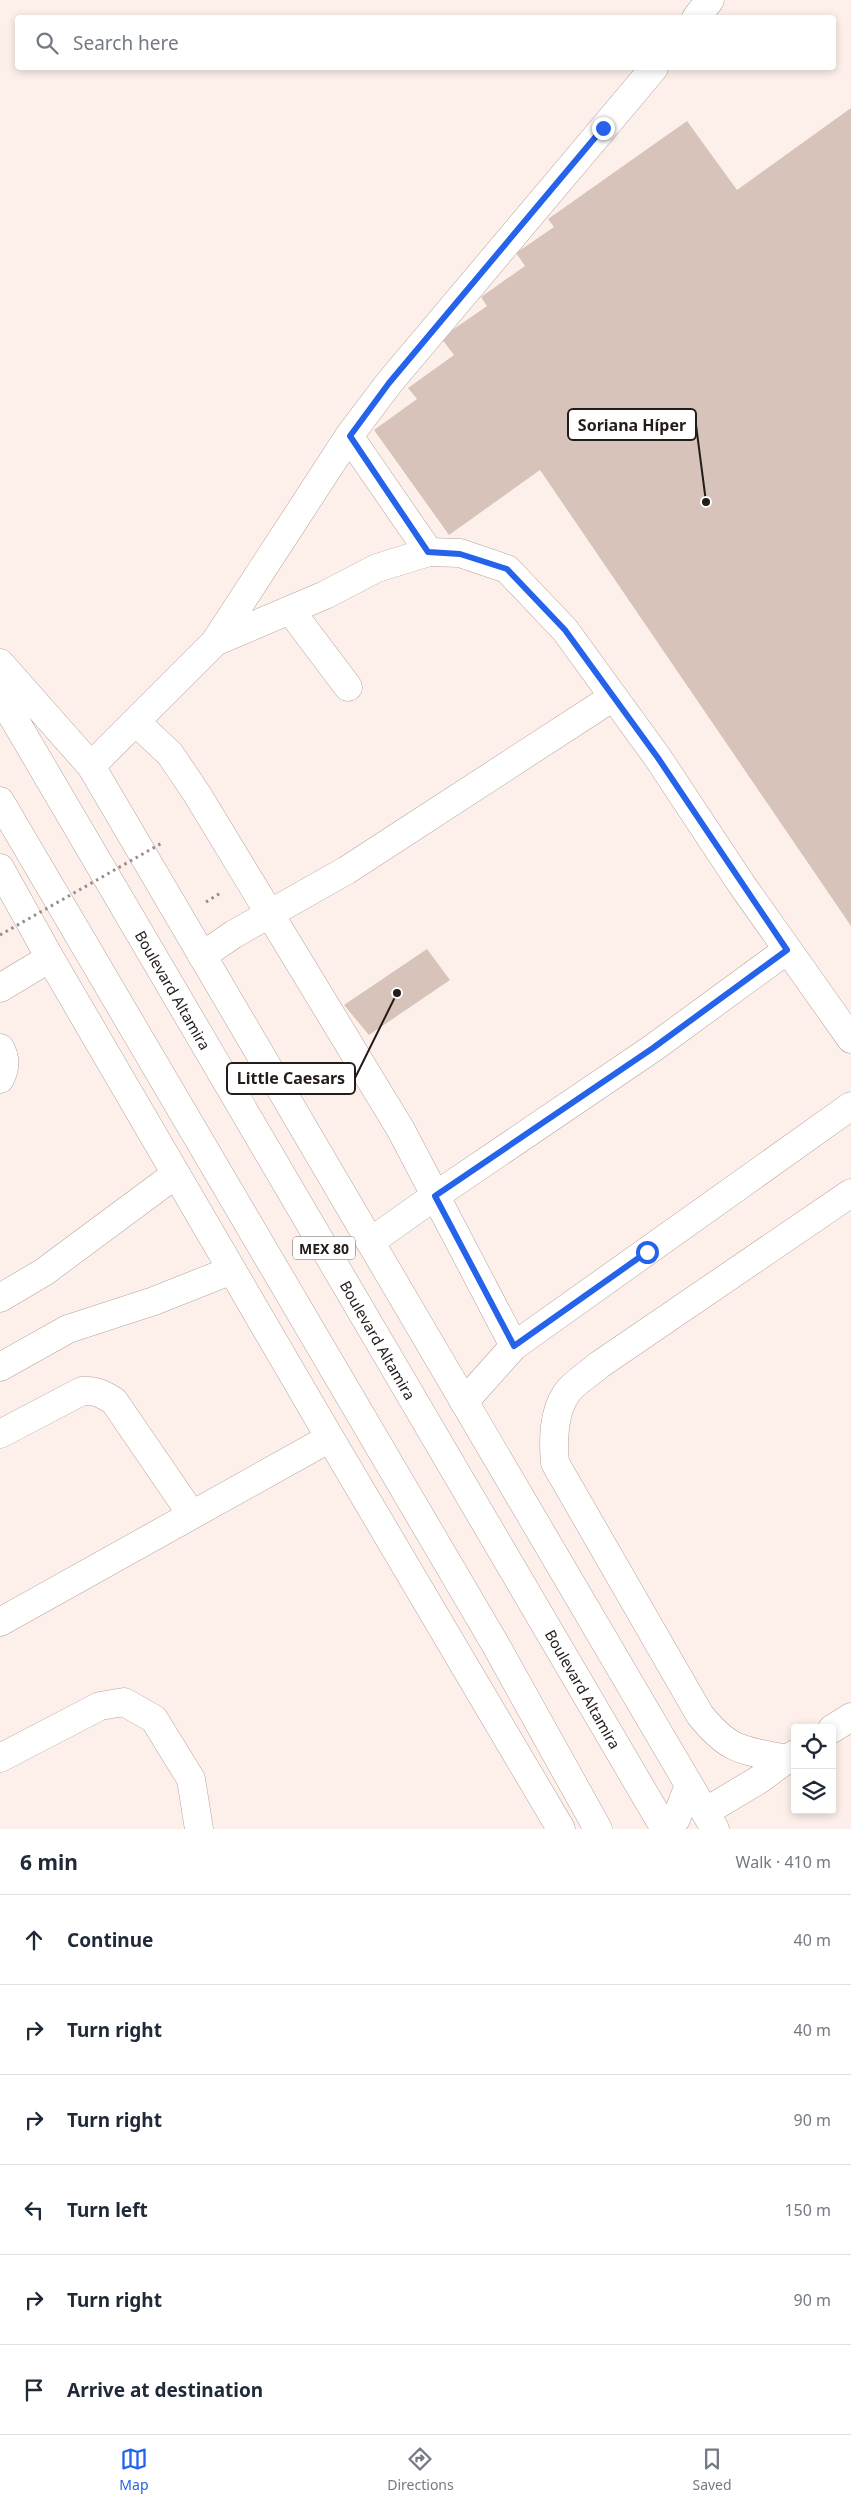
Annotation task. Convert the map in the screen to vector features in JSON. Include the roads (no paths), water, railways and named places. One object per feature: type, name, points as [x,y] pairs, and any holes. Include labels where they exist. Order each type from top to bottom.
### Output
[{"type":"main road","points":[[698,15],[710,0]]},
{"type":"main road","points":[[91,766],[215,642],[350,436],[389,383],[652,70]]},
{"type":"main road","points":[[350,436],[428,552]]},
{"type":"main road","points":[[215,642],[290,610],[377,568],[428,552],[460,554],[507,569],[565,630],[700,818],[787,950],[851,1039]]},
{"type":"main road","points":[[290,610],[348,687]]},
{"type":"main road","points":[[0,663],[91,766],[710,1821],[791,1756]]},
{"type":"main road","name":"Boulevard Altamira","points":[[0,695],[666,1829]]},
{"type":"main road","points":[[202,956],[234,934],[347,870],[613,697]]},
{"type":"main road","points":[[136,723],[170,754],[197,794],[246,878],[270,914],[401,1130],[514,1346]]},
{"type":"main road","name":"MEX 80","points":[[0,801],[494,1642],[596,1826]]},
{"type":"main road","points":[[0,868],[50,958],[330,1438],[561,1829]]},
{"type":"main road","points":[[370,1242],[653,1048],[787,950]]},
{"type":"main road","points":[[0,988],[50,958]]},
{"type":"main road","points":[[0,1048],[4,1061],[4,1071],[0,1079]]},
{"type":"main road","points":[[464,1402],[514,1346],[851,1106]]},
{"type":"main road","points":[[0,1298],[44,1272],[176,1174]]},
{"type":"main road","points":[[791,1756],[741,1750],[719,1738],[700,1715],[555,1463],[553,1437],[558,1414],[566,1393],[599,1365],[851,1193]]},
{"type":"main road","points":[[0,1367],[68,1329],[154,1301],[232,1270]]},
{"type":"main road","points":[[0,1434],[82,1391],[92,1390],[100,1393],[114,1401],[192,1515]]},
{"type":"main road","points":[[0,1622],[330,1438]]},
{"type":"main road","points":[[0,1758],[100,1706],[124,1702],[154,1719],[191,1779],[199,1829]]},
{"type":"main road","points":[[836,1726],[851,1717]]},
{"type":"main road","points":[[666,1829],[676,1819],[689,1785]]},
{"type":"place","name":"Soriana Híper","points":[[706,502]]},
{"type":"place","name":"Little Caesars","points":[[397,993]]}]
